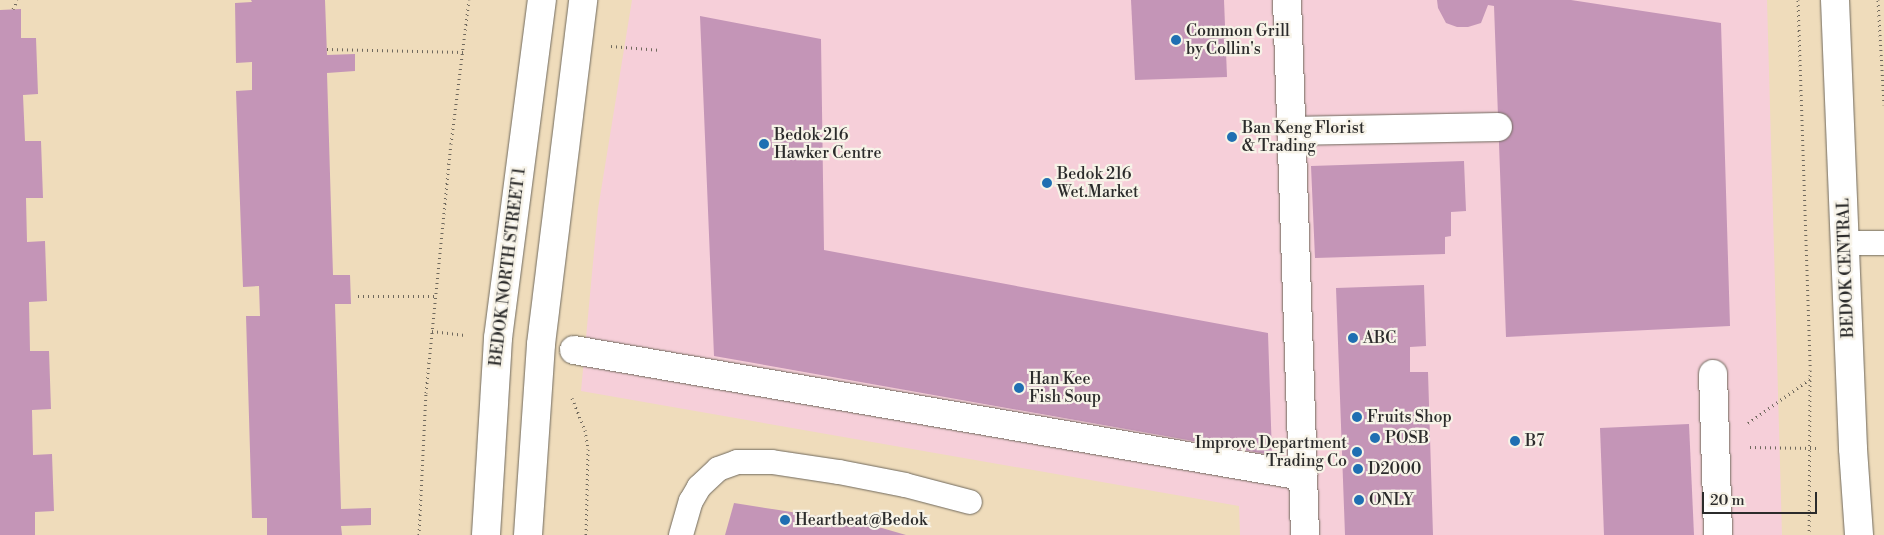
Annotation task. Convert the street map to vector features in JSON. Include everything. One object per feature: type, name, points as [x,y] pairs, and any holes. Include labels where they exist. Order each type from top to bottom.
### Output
[{"type":"street","name":"BEDOK NORTH STREET 1","points":[[486,535],[498,338],[542,0]]},
{"type":"street","points":[[528,535],[541,344],[583,0]]},
{"type":"street","points":[[1286,0],[1305,535]]},
{"type":"street","name":"BEDOK CENTRAL","points":[[1835,0],[1859,535]]},
{"type":"street","points":[[1291,131],[1498,127]]},
{"type":"street","points":[[574,350],[1303,476]]},
{"type":"street","points":[[1713,374],[1718,535]]},
{"type":"lane","points":[[1845,243],[1884,243]]},
{"type":"lane","points":[[681,535],[692,501],[699,487],[718,469],[737,462],[772,462],[839,472],[906,485],[970,502]]},
{"type":"path","points":[[13,9],[17,0]]},
{"type":"path","points":[[419,535],[426,393],[451,144],[469,0]]},
{"type":"path","points":[[1798,0],[1810,379],[1808,448],[1809,535]]},
{"type":"path","points":[[1878,0],[1882,32],[1884,105]]},
{"type":"path","points":[[610,37],[608,46],[661,50]]},
{"type":"path","points":[[327,49],[463,52]]},
{"type":"path","points":[[358,296],[436,296]]},
{"type":"path","points":[[574,350],[572,398],[586,430],[588,449],[586,535]]},
{"type":"path","points":[[1715,446],[1810,379]]},
{"type":"path","points":[[1715,446],[1808,448]]},
{"type":"shaded area","points":[[632,0],[1767,0],[1782,535],[1240,535],[1239,506],[581,391],[598,209]]},
{"type":"building","points":[[251,0],[325,0],[327,55],[355,54],[355,71],[327,73],[333,275],[350,275],[351,304],[335,304],[341,509],[371,508],[371,525],[341,526],[342,535],[267,535],[267,518],[252,518],[246,316],[260,316],[259,286],[243,287],[236,91],[252,90],[252,62],[236,63],[235,3],[252,2]]},
{"type":"building","points":[[1131,0],[1224,0],[1227,77],[1135,80]]},
{"type":"building","points":[[1437,0],[1571,0],[1721,23],[1730,326],[1506,337],[1494,6],[1488,5],[1481,23],[1468,27],[1457,27],[1446,23],[1438,8]]},
{"type":"building","points":[[21,9],[21,38],[36,38],[38,94],[23,95],[25,141],[41,141],[43,198],[26,198],[27,242],[45,241],[47,301],[29,302],[30,351],[49,351],[51,409],[32,410],[33,455],[52,454],[54,511],[35,512],[35,535],[0,535],[0,10]]},
{"type":"building","name":"Bedok 216 Hawker Centre","points":[[700,16],[821,39],[824,250],[1268,333],[1272,455],[714,356]]},
{"type":"building","points":[[1464,161],[1466,211],[1451,212],[1451,236],[1445,237],[1445,254],[1315,258],[1311,166]]},
{"type":"building","points":[[1424,285],[1426,346],[1410,347],[1410,372],[1428,372],[1433,535],[1345,535],[1336,288]]},
{"type":"building","points":[[1689,424],[1694,535],[1604,535],[1600,428]]},
{"type":"building","name":"Heartbeat@Bedok","points":[[734,503],[868,524],[906,535],[725,535]]},
{"type":"place","name":"Common Grill by Collin's","points":[[1176,40]]},
{"type":"place","name":"Ban Keng Florist & Trading","points":[[1232,137]]},
{"type":"place","name":"Bedok 216 Hawker Centre","points":[[764,144]]},
{"type":"place","name":"Bedok 216 Wet.Market","points":[[1047,183]]},
{"type":"place","name":"ABC","points":[[1353,338]]},
{"type":"place","name":"Han Kee Fish Soup","points":[[1019,388]]},
{"type":"place","name":"Fruits Shop","points":[[1357,417]]},
{"type":"place","name":"POSB","points":[[1375,438]]},
{"type":"place","name":"B7","points":[[1515,441]]},
{"type":"place","name":"Improve Department Trading Co","points":[[1357,452]]},
{"type":"place","name":"D2000","points":[[1358,469]]},
{"type":"place","name":"ONLY","points":[[1359,500]]},
{"type":"place","name":"Heartbeat@Bedok","points":[[785,520]]}]
